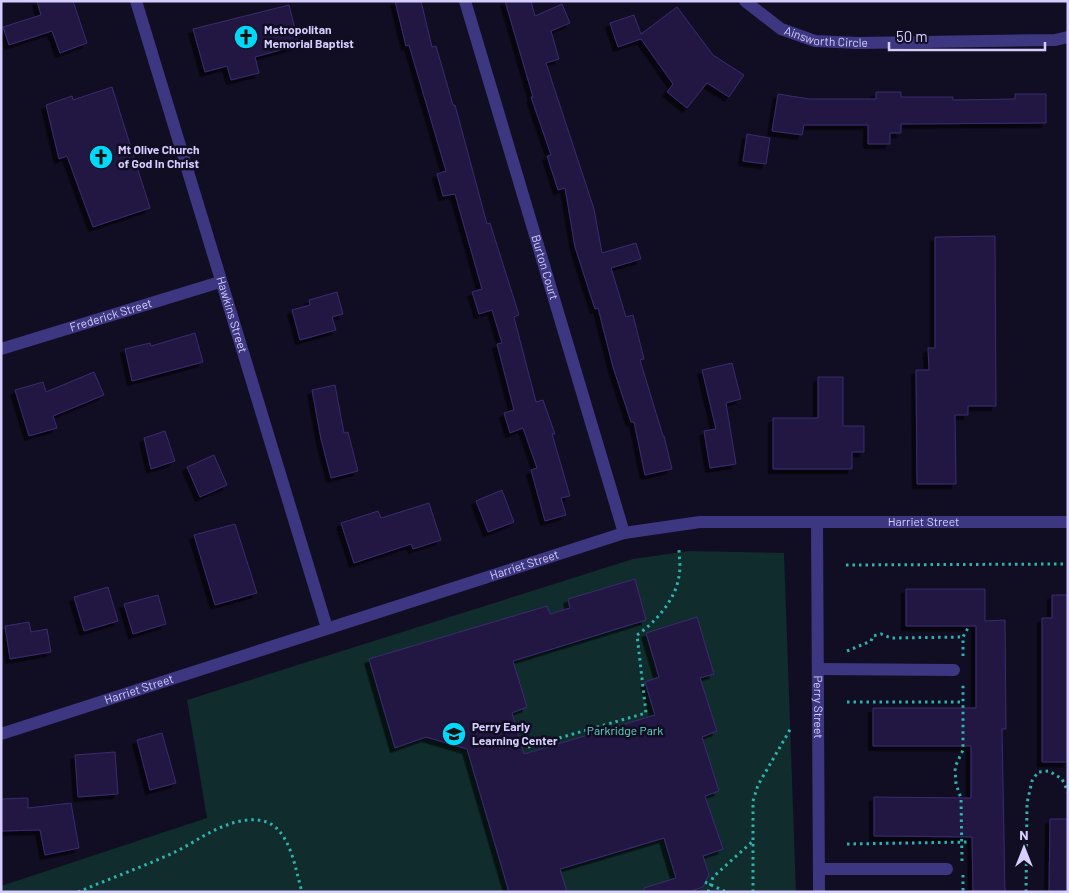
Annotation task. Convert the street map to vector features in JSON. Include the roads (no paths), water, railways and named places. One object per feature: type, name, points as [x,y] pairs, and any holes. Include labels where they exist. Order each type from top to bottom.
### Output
[{"type":"street","name":"Hawkins Street","points":[[136,1],[220,282],[327,628]]},
{"type":"street","name":"Burton Court","points":[[465,1],[624,534]]},
{"type":"street","name":"Ainsworth Circle","points":[[745,1],[782,29],[815,41],[858,43],[1045,40],[1068,37]]},
{"type":"street","name":"Frederick Street","points":[[1,349],[220,282]]},
{"type":"street","name":"Harriet Street","points":[[1,734],[624,534],[700,522],[1068,522]]},
{"type":"street","name":"Perry Street","points":[[817,522],[819,892]]},
{"type":"street","points":[[818,669],[960,670]]},
{"type":"street","points":[[819,869],[947,869]]},
{"type":"place","name":"Metropolitan Memorial Baptist","points":[[246,37]]},
{"type":"place","name":"Mt Olive Church of God In Christ","points":[[101,157]]},
{"type":"place","name":"Perry Early Learning Center","points":[[454,734]]},
{"type":"park label","name":"Parkridge Park","points":[[625,731]]}]
